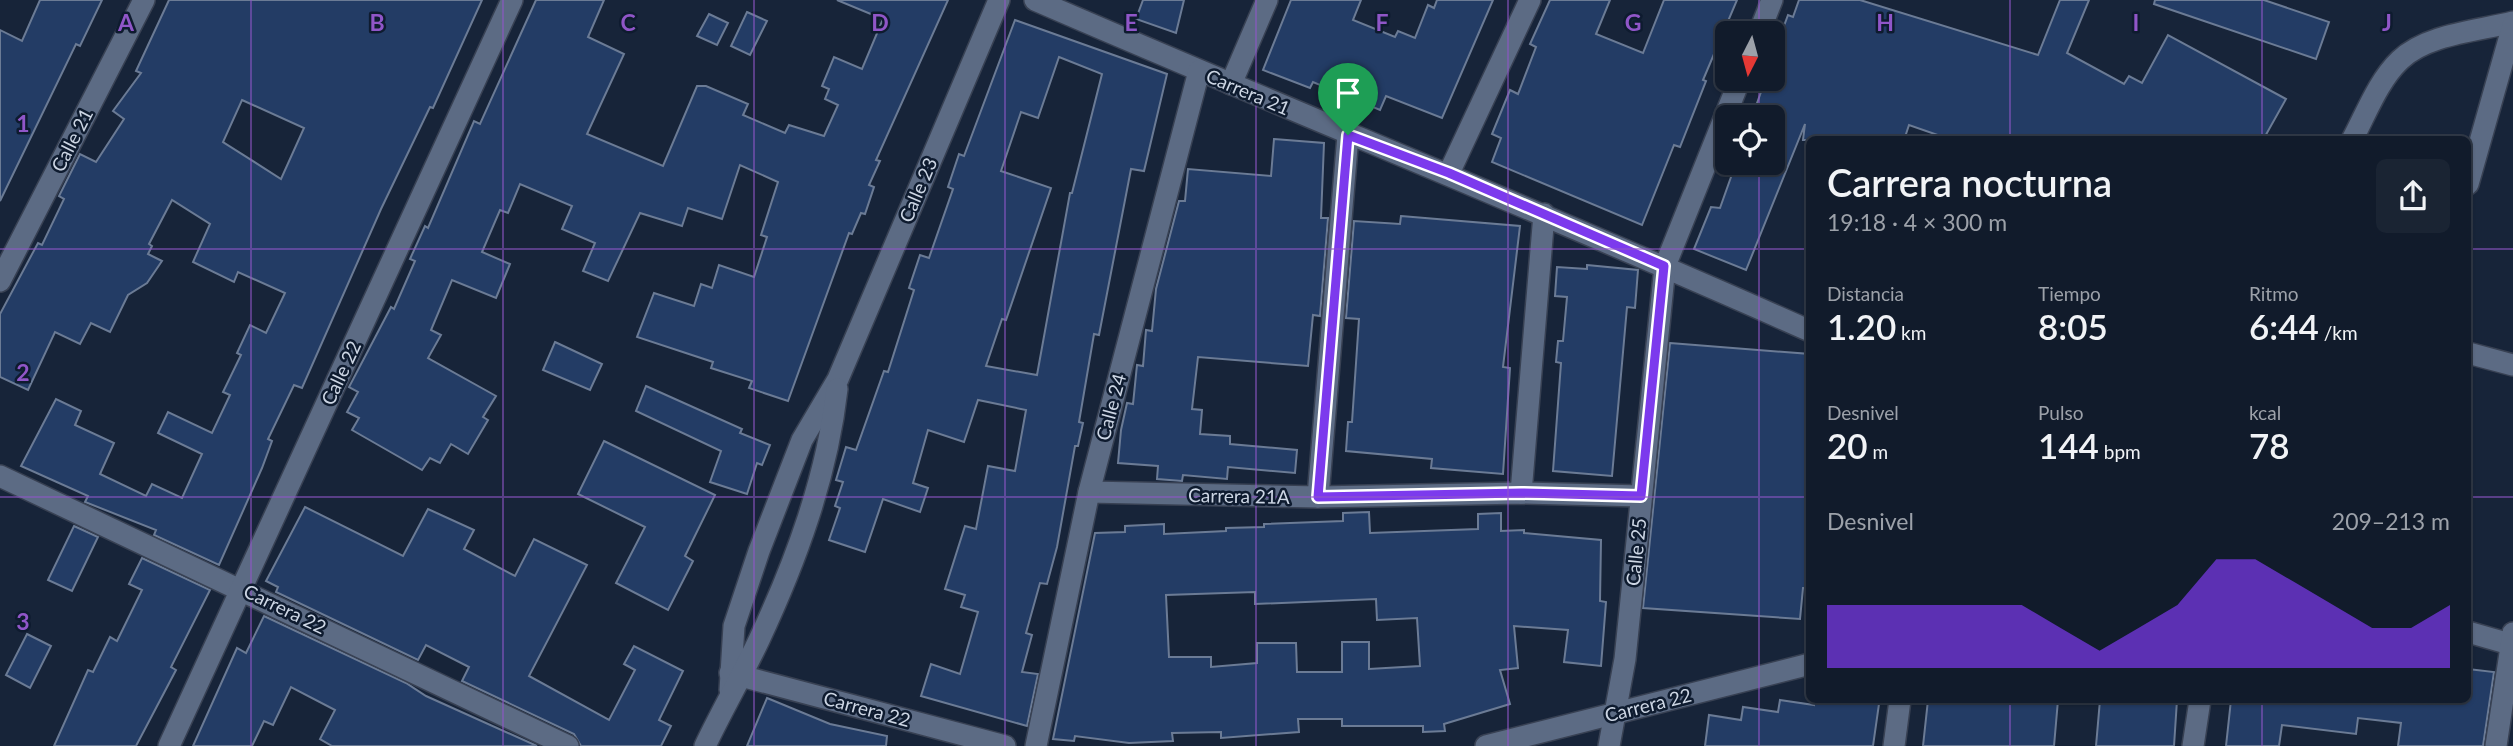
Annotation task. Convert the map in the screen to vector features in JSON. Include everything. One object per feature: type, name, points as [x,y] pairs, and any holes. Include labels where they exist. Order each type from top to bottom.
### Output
[{"type":"street","name":"Calle 21","points":[[0,281],[144,0]]},
{"type":"street","name":"Calle 22","points":[[169,746],[512,0]]},
{"type":"street","name":"Calle 23","points":[[733,679],[734,626],[759,551],[802,440],[838,379],[999,0]]},
{"type":"street","name":"Carrera 21","points":[[1035,0],[1348,135],[1449,173],[1806,329]]},
{"type":"street","points":[[1231,84],[1267,0]]},
{"type":"street","points":[[1449,173],[1530,0]]},
{"type":"street","points":[[1764,21],[1772,0]]},
{"type":"street","points":[[2354,136],[2384,82],[2401,59],[2426,44],[2513,23],[2471,173]]},
{"type":"street","name":"Calle 24","points":[[1036,746],[1089,492],[1199,71]]},
{"type":"street","name":"Calle 25","points":[[1609,746],[1625,659],[1664,266],[1735,91]]},
{"type":"street","points":[[1318,497],[1348,135]]},
{"type":"street","points":[[1521,493],[1544,214]]},
{"type":"street","points":[[2471,354],[2513,365]]},
{"type":"street","name":"Calle 23","points":[[705,746],[733,679],[782,590],[812,508],[832,436],[838,379]]},
{"type":"street","name":"Carrera 22","points":[[0,476],[568,746]]},
{"type":"street","name":"Carrera 21A","points":[[1089,492],[1318,497],[1521,493],[1641,496]]},
{"type":"street","points":[[2471,631],[2512,641],[2496,746]]},
{"type":"street","name":"Carrera 22","points":[[1486,746],[1806,665]]},
{"type":"street","name":"Carrera 22","points":[[733,679],[1005,746]]},
{"type":"street","points":[[1894,746],[1900,703]]},
{"type":"street","points":[[2193,746],[2200,703]]},
{"type":"building","points":[[40,0],[102,0],[80,46],[76,44],[0,201],[0,30],[22,41]]},
{"type":"building","points":[[169,0],[482,0],[433,108],[430,107],[381,209],[302,388],[294,385],[268,439],[272,441],[262,468],[219,565],[154,535],[156,530],[85,502],[88,496],[21,466],[56,399],[81,411],[75,425],[114,443],[100,474],[146,496],[152,484],[182,498],[202,454],[158,433],[168,412],[212,433],[230,395],[223,392],[241,355],[237,353],[250,325],[266,333],[285,293],[238,272],[234,282],[193,262],[210,224],[172,200],[149,244],[152,246],[148,254],[162,261],[147,283],[128,295],[110,332],[91,323],[80,344],[55,332],[28,390],[0,377],[0,314],[38,243],[42,245],[64,199],[59,196],[80,154],[96,162],[124,119],[113,111],[141,73],[136,71]],"holes":[[[242,100],[304,128],[281,179],[223,142]]]},
{"type":"building","points":[[536,0],[604,0],[588,37],[624,54],[587,134],[663,166],[697,86],[706,86],[748,104],[743,115],[785,133],[789,125],[824,136],[838,105],[825,99],[829,89],[822,86],[834,57],[862,69],[883,19],[837,0],[948,0],[876,160],[880,161],[869,185],[874,187],[865,214],[861,213],[852,234],[849,233],[788,401],[749,388],[752,381],[711,368],[713,362],[637,337],[654,293],[694,306],[701,284],[712,288],[719,265],[754,277],[767,237],[761,235],[778,182],[740,165],[722,219],[688,208],[682,226],[640,213],[608,281],[583,271],[595,243],[562,229],[572,206],[520,184],[508,213],[500,210],[482,252],[510,264],[496,298],[452,280],[431,330],[441,335],[428,358],[496,396],[483,417],[488,420],[468,454],[451,444],[440,463],[430,458],[422,470],[352,430],[359,418],[347,412],[358,392],[349,387],[391,307],[394,309],[415,261],[410,259],[425,226],[428,228],[474,121],[480,124]]},
{"type":"building","points":[[1143,0],[1184,0],[1176,33],[1136,19]]},
{"type":"building","points":[[1291,0],[1361,0],[1353,20],[1395,37],[1398,31],[1415,38],[1428,5],[1434,8],[1437,0],[1493,0],[1442,118],[1386,96],[1380,110],[1313,82],[1310,88],[1263,70]]},
{"type":"building","points":[[1550,0],[1610,0],[1596,34],[1643,53],[1664,0],[1737,0],[1728,21],[1715,21],[1715,52],[1703,80],[1706,81],[1680,147],[1674,145],[1642,225],[1492,162],[1501,138],[1492,134],[1510,90],[1518,94],[1536,47],[1530,44]]},
{"type":"building","points":[[1799,0],[1860,0],[2038,55],[2060,0],[2089,0],[2067,53],[2124,84],[2129,76],[2142,83],[2168,35],[2286,99],[2265,136],[1941,136],[1909,125],[1905,136],[1806,136],[1806,140],[1803,140],[1805,124],[1785,173],[1785,105],[1756,105],[1761,91],[1785,91],[1785,23],[1788,15],[1793,17]]},
{"type":"building","points":[[2155,0],[2264,0],[2329,22],[2316,59],[2154,4]]},
{"type":"building","points":[[747,12],[767,21],[750,55],[731,46]]},
{"type":"building","points":[[709,14],[728,23],[717,45],[697,36]]},
{"type":"building","points":[[1015,20],[1167,74],[1144,171],[1131,169],[1099,335],[1094,334],[1079,422],[1083,423],[1078,446],[1075,446],[1057,547],[1047,584],[1040,583],[1026,633],[1032,635],[1022,672],[1038,674],[1027,726],[921,696],[931,664],[960,674],[978,612],[961,607],[965,595],[945,589],[965,526],[976,529],[988,466],[1015,471],[1026,410],[978,400],[964,442],[928,430],[913,483],[928,488],[920,512],[883,499],[865,552],[829,540],[840,508],[835,506],[843,482],[836,480],[846,447],[856,450],[884,371],[888,372],[914,290],[909,288],[920,255],[929,258],[953,189],[948,187],[959,154],[964,156]],"holes":[[[1059,57],[1102,74],[1070,193],[1037,375],[986,366],[1002,319],[1006,320],[1051,188],[1001,171],[1021,112],[1038,118]]]},
{"type":"building","points":[[1274,139],[1324,143],[1321,218],[1328,218],[1320,316],[1313,315],[1308,366],[1198,357],[1192,409],[1202,410],[1200,434],[1230,436],[1230,444],[1297,450],[1295,473],[1228,467],[1227,479],[1183,475],[1182,481],[1157,479],[1158,466],[1118,463],[1127,403],[1133,404],[1137,365],[1143,366],[1146,330],[1152,331],[1156,289],[1179,201],[1185,201],[1188,169],[1271,176]]},
{"type":"building","points":[[1732,175],[1784,175],[1746,270],[1694,249],[1711,207],[1720,208]]},
{"type":"building","points":[[1401,216],[1520,226],[1503,367],[1510,368],[1503,474],[1431,468],[1432,459],[1346,451],[1348,422],[1352,422],[1359,319],[1346,318],[1354,221],[1400,224]]},
{"type":"building","points":[[1587,265],[1638,270],[1635,308],[1627,307],[1612,476],[1553,471],[1561,363],[1556,362],[1558,341],[1563,341],[1567,297],[1555,296],[1557,267],[1587,269]]},
{"type":"building","points":[[555,342],[602,364],[590,390],[543,370]]},
{"type":"building","points":[[1670,343],[1806,354],[1806,588],[1803,588],[1800,619],[1643,608]]},
{"type":"building","points":[[646,386],[742,429],[740,433],[770,445],[762,465],[757,463],[747,494],[710,482],[721,451],[636,411]]},
{"type":"building","points":[[604,441],[715,495],[685,556],[693,561],[668,610],[616,583],[645,527],[578,494]]},
{"type":"building","points":[[305,507],[403,556],[428,509],[474,530],[464,549],[515,576],[534,539],[587,565],[529,676],[609,720],[635,670],[624,664],[634,646],[683,671],[659,720],[671,726],[661,746],[581,746],[574,734],[462,681],[469,667],[426,645],[418,660],[276,592],[278,587],[266,581]]},
{"type":"building","points":[[1369,512],[1370,533],[1478,529],[1478,514],[1501,513],[1501,531],[1524,530],[1524,533],[1601,540],[1600,601],[1606,602],[1601,666],[1564,662],[1568,630],[1514,626],[1518,668],[1500,670],[1510,704],[1444,724],[1445,731],[1423,732],[1423,726],[1342,726],[1342,719],[1298,719],[1299,732],[1221,738],[1221,732],[1172,733],[1173,741],[1129,743],[1075,736],[1074,741],[1053,739],[1095,533],[1125,532],[1125,526],[1164,524],[1164,534],[1226,531],[1226,528],[1264,527],[1264,524],[1343,521],[1343,513]],"holes":[[[1255,592],[1255,604],[1376,599],[1377,620],[1417,618],[1420,666],[1369,669],[1369,642],[1342,642],[1342,672],[1297,672],[1296,643],[1257,643],[1257,663],[1211,667],[1211,657],[1169,657],[1166,595]]]},
{"type":"building","points":[[74,526],[98,537],[72,591],[48,580]]},
{"type":"building","points":[[142,558],[210,590],[171,667],[176,670],[136,746],[54,746],[88,670],[93,672],[110,637],[117,641],[142,590],[129,584]]},
{"type":"building","points":[[264,616],[406,683],[426,696],[537,746],[332,746],[320,739],[335,710],[291,687],[273,725],[264,721],[252,746],[193,746],[237,648],[246,653]]},
{"type":"building","points":[[27,634],[51,646],[30,688],[6,675]]},
{"type":"building","points":[[2471,669],[2494,672],[2483,746],[2398,746],[2401,723],[2358,718],[2356,734],[2282,725],[2279,746],[2226,746],[2231,703],[2471,703]]},
{"type":"building","points":[[767,698],[830,724],[887,736],[886,746],[747,746]]},
{"type":"building","points":[[1780,700],[1814,705],[1879,704],[1873,746],[1705,746],[1709,715],[1741,720],[1743,707],[1778,712]]},
{"type":"building","points":[[1928,703],[2058,703],[2054,746],[1923,746]]},
{"type":"building","points":[[2100,703],[2177,703],[2174,746],[2096,746]]},
{"type":"route","points":[[1348,135],[1449,173],[1664,266],[1641,496],[1521,493],[1318,497],[1348,135]]}]
